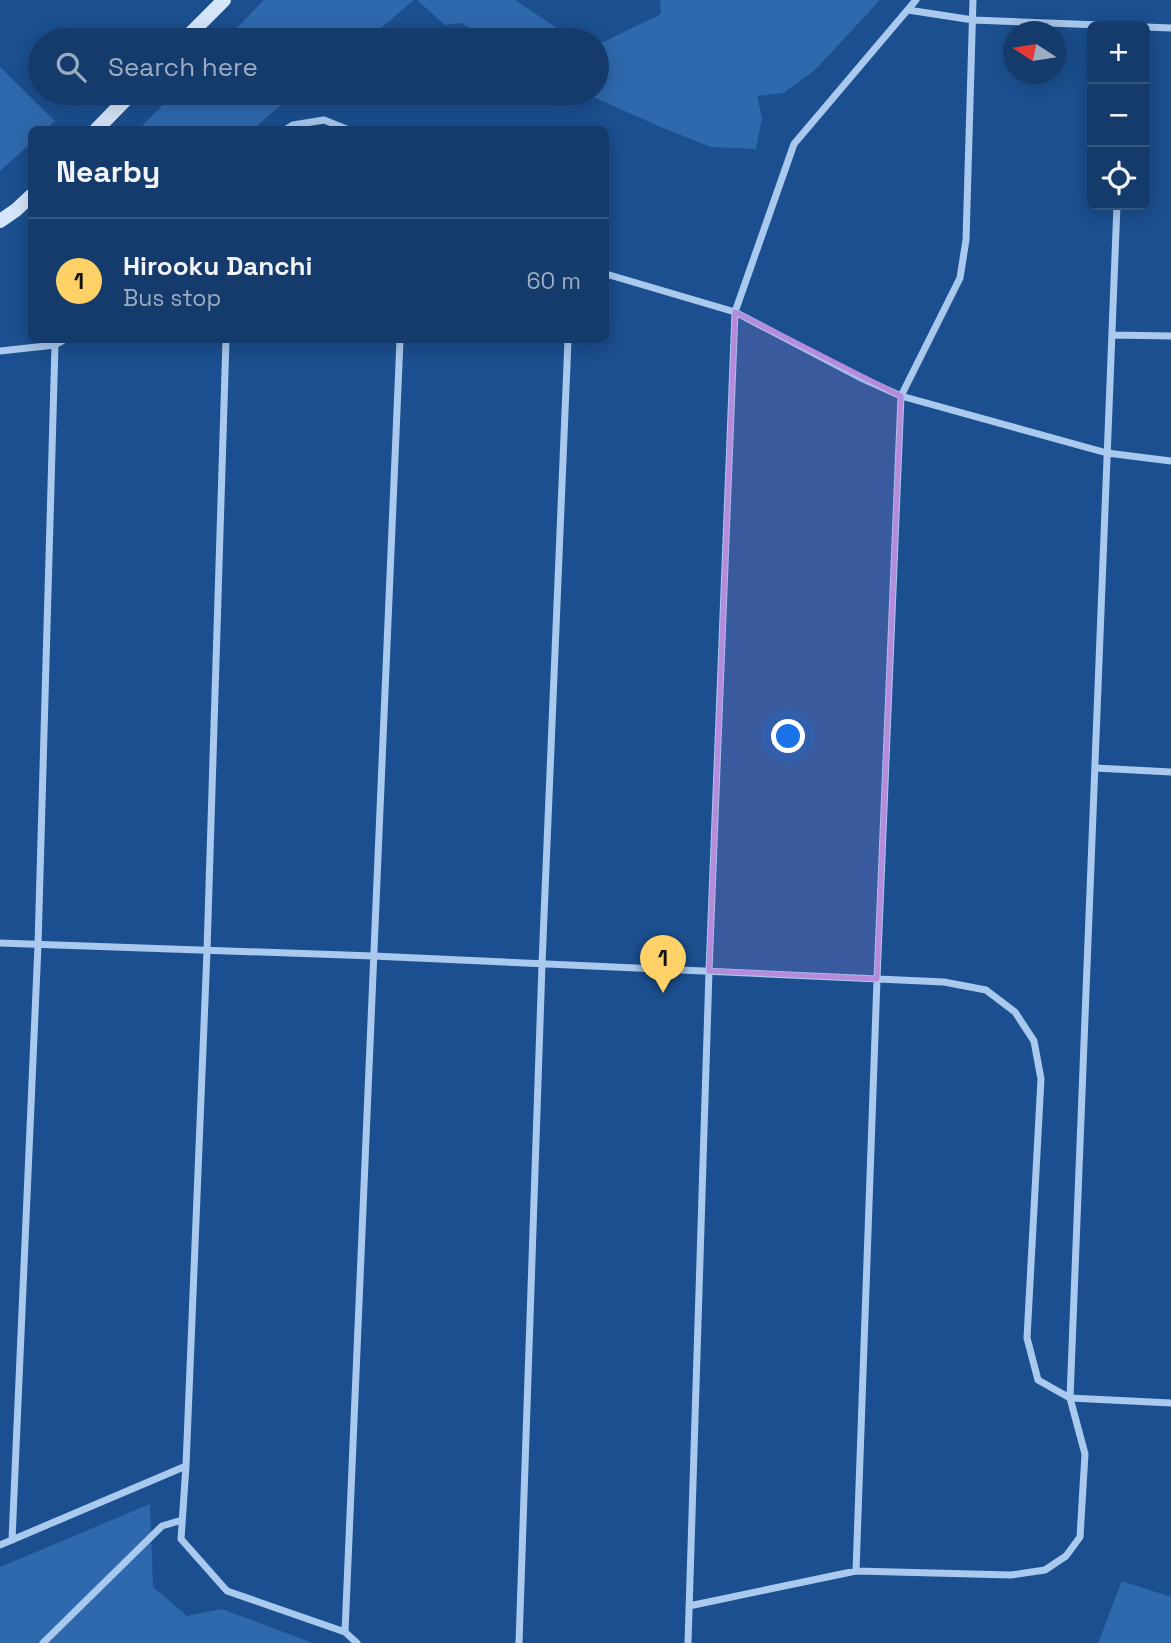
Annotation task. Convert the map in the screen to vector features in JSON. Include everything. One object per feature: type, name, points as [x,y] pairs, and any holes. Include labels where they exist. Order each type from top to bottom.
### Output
[{"type":"main road","points":[[196,28],[224,0]]},
{"type":"main road","points":[[100,126],[120,105]]},
{"type":"main road","points":[[0,222],[28,199]]},
{"type":"street","points":[[688,1643],[709,971],[734,312],[794,144],[916,0]]},
{"type":"street","points":[[856,1571],[901,396],[960,278],[966,240],[973,0]]},
{"type":"street","points":[[908,10],[973,20],[1087,24]]},
{"type":"street","points":[[1150,27],[1171,28]]},
{"type":"street","points":[[291,126],[324,120],[338,126]]},
{"type":"street","points":[[689,1606],[856,1571],[1011,1575],[1045,1570],[1066,1556],[1080,1537],[1085,1454],[1070,1398],[1117,210]]},
{"type":"street","points":[[609,275],[734,312],[901,396],[1107,453],[1171,461]]},
{"type":"street","points":[[1112,335],[1171,336]]},
{"type":"street","points":[[0,351],[59,343]]},
{"type":"street","points":[[226,343],[207,951],[181,1539],[227,1591],[345,1632],[357,1643]]},
{"type":"street","points":[[345,1632],[400,343]]},
{"type":"street","points":[[519,1643],[542,964],[568,343]]},
{"type":"street","points":[[12,1540],[38,945],[55,345]]},
{"type":"street","points":[[1095,768],[1171,772]]},
{"type":"street","points":[[0,943],[373,956],[944,982],[986,990],[1015,1012],[1034,1041],[1041,1079],[1027,1338],[1038,1380],[1070,1398],[1171,1403]]},
{"type":"street","points":[[0,1545],[186,1466]]},
{"type":"street","points":[[43,1643],[162,1526],[182,1520]]},
{"type":"highlighted area","points":[[735,312],[901,396],[877,979],[709,971]]},
{"type":"shaded area","points":[[264,0],[414,0],[381,28],[237,28]]},
{"type":"shaded area","points":[[417,0],[515,0],[557,28],[470,28],[461,23],[445,25]]},
{"type":"shaded area","points":[[660,0],[880,0],[815,70],[783,93],[757,96],[762,118],[756,149],[711,147],[609,104],[609,39],[661,14]]},
{"type":"shaded area","points":[[0,67],[28,94],[28,105],[39,105],[55,121],[49,126],[28,126],[28,146],[0,171]]},
{"type":"shaded area","points":[[162,105],[281,105],[257,126],[142,126]]},
{"type":"shaded area","points":[[150,1504],[153,1587],[187,1616],[222,1609],[313,1643],[0,1643],[0,1567]]},
{"type":"shaded area","points":[[1122,1581],[1171,1597],[1171,1643],[1098,1643]]},
{"type":"place","name":"Hirooku Danchi","points":[[663,993]]}]
